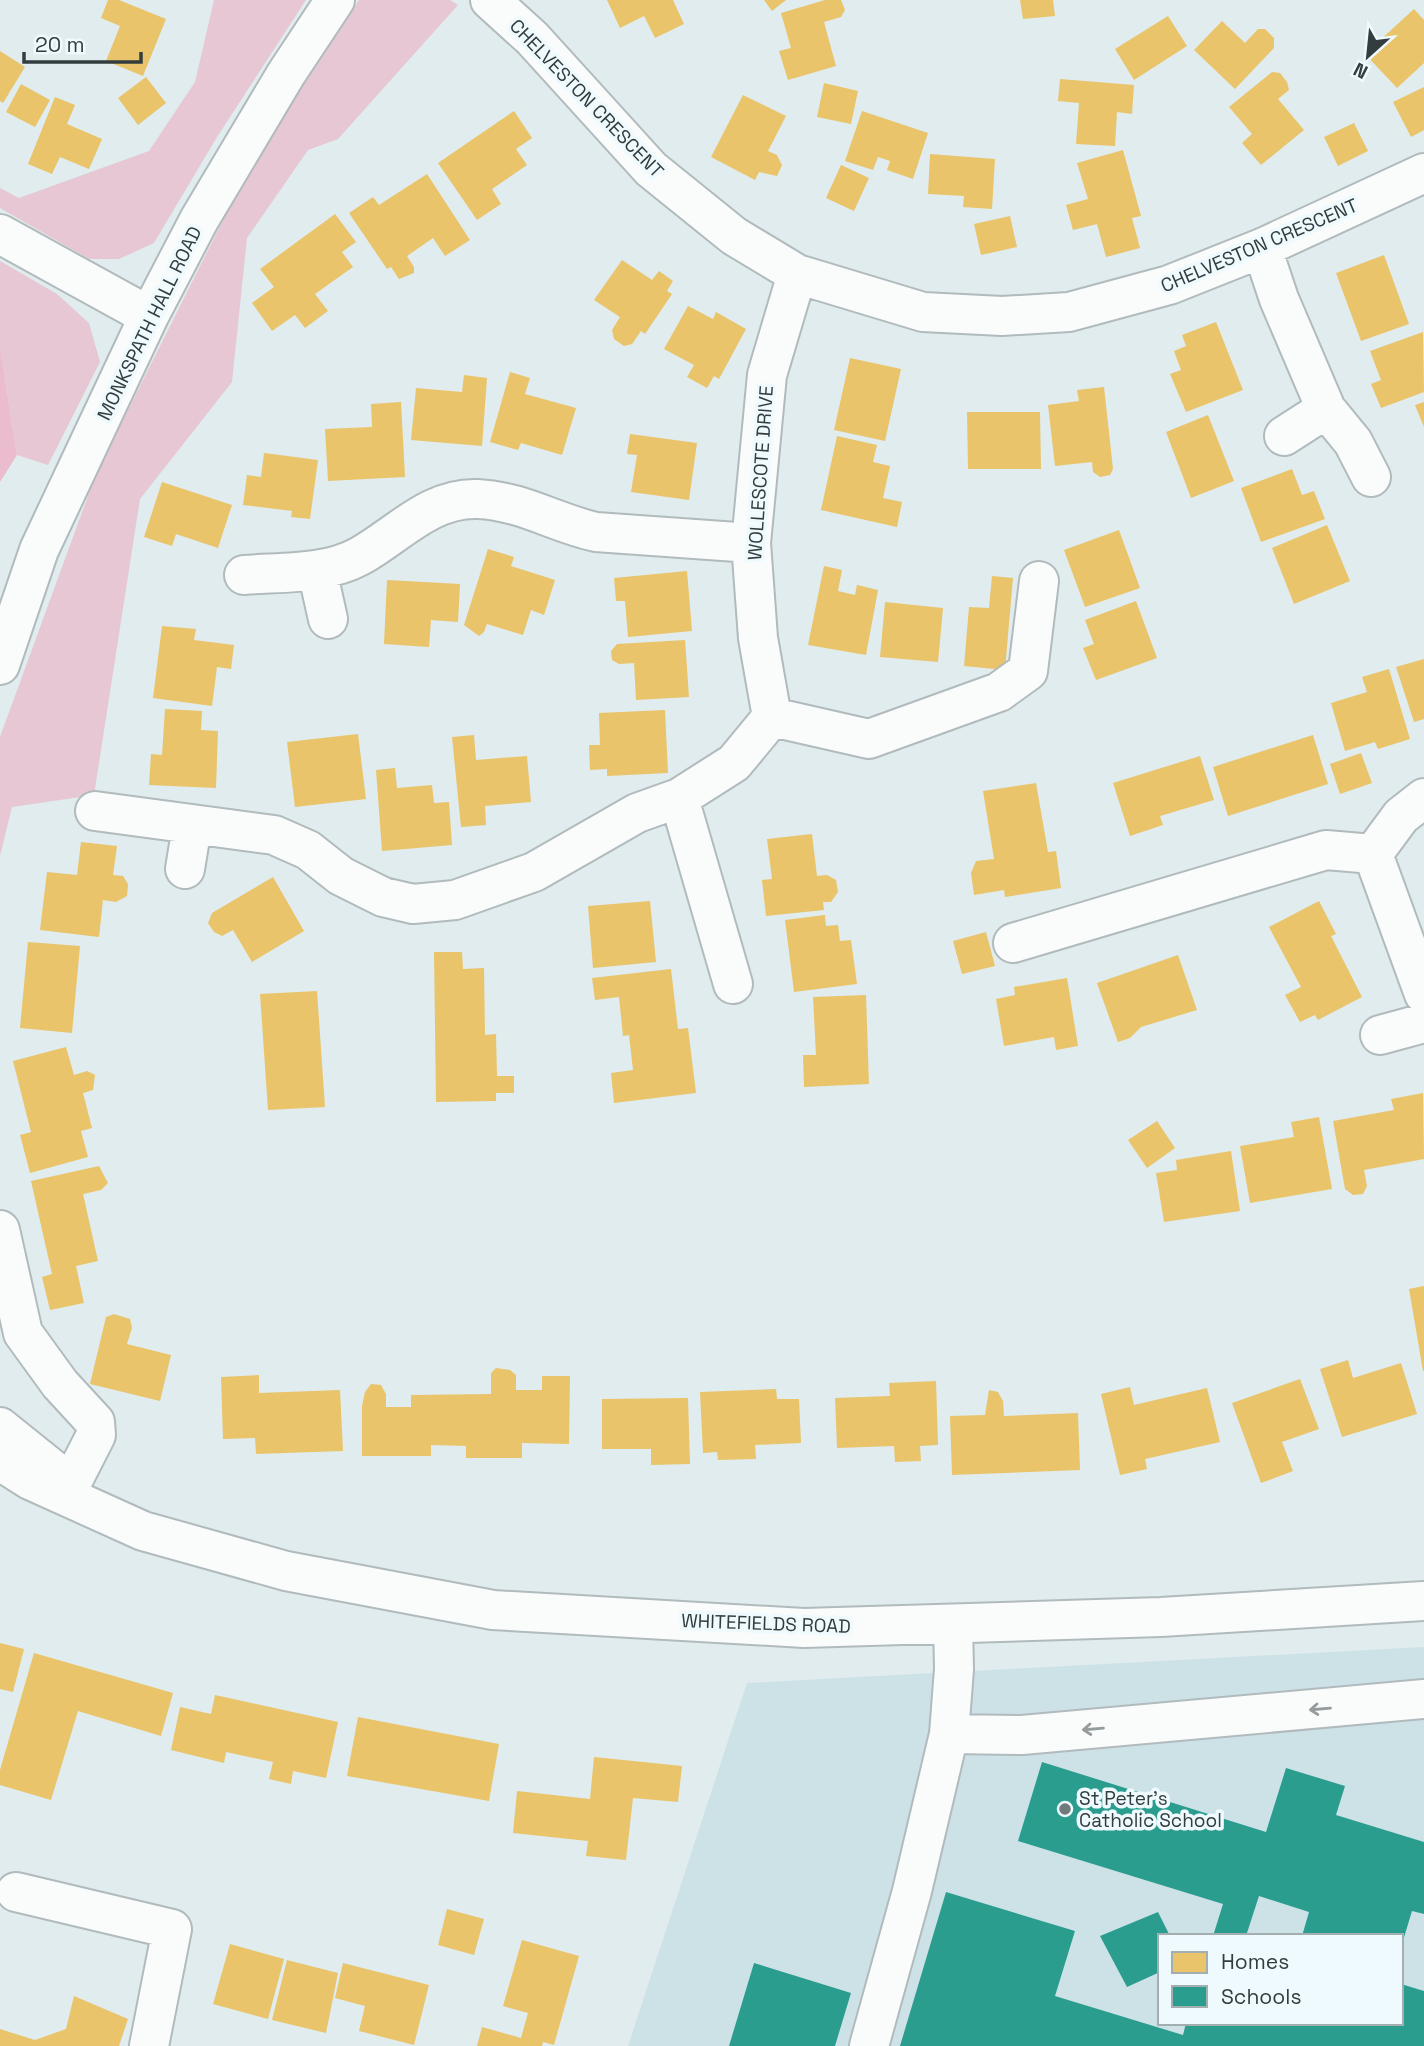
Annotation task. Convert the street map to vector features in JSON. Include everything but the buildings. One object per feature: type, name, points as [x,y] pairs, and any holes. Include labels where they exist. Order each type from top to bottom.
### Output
[{"type":"street","name":"MONKSPATH HALL ROAD","points":[[0,665],[39,550],[149,316],[199,220],[286,74],[335,0]]},
{"type":"street","name":"CHELVESTON CRESCENT","points":[[491,0],[532,38],[651,169],[734,236],[797,274],[923,312],[1002,316],[1069,313],[1169,285],[1262,248],[1424,173]]},
{"type":"street","points":[[0,234],[149,316]]},
{"type":"street","points":[[1262,248],[1279,299],[1326,409],[1353,442],[1371,477]]},
{"type":"street","name":"WOLLESCOTE DRIVE","points":[[772,717],[758,638],[751,542],[768,375],[797,274]]},
{"type":"street","points":[[1284,436],[1326,409]]},
{"type":"street","points":[[244,575],[317,570],[358,557],[428,510],[475,499],[515,503],[552,515],[573,527],[596,532],[751,542]]},
{"type":"street","points":[[317,570],[328,620]]},
{"type":"street","points":[[95,811],[274,835],[308,849],[341,876],[383,897],[413,904],[454,900],[534,872],[637,813],[679,798],[734,763],[772,717],[869,739],[999,692],[1028,671],[1039,581]]},
{"type":"street","points":[[679,798],[733,984]]},
{"type":"street","points":[[1373,854],[1401,816],[1424,798]]},
{"type":"street","points":[[186,869],[192,826]]},
{"type":"street","points":[[1013,943],[1326,850],[1373,854]]},
{"type":"street","points":[[1373,854],[1424,994]]},
{"type":"street","points":[[1380,1035],[1424,1023]]},
{"type":"street","points":[[0,1230],[23,1333],[60,1384],[94,1422],[96,1435],[71,1484]]},
{"type":"street","name":"WHITEFIELDS ROAD","points":[[0,1427],[119,1522]]},
{"type":"street","name":"WHITEFIELDS ROAD","points":[[0,1461],[30,1480],[119,1522],[286,1571],[493,1610],[804,1628],[1161,1617],[1424,1601]]},
{"type":"street","points":[[869,2046],[912,1891],[949,1734],[954,1670],[953,1623]]},
{"type":"street","points":[[949,1734],[1022,1735],[1406,1701]]},
{"type":"street","points":[[16,1892],[172,1929],[149,2046]]},
{"type":"shaded area","points":[[214,0],[306,0],[217,137],[154,243],[119,259],[89,259],[0,208],[0,188],[19,198],[149,151],[195,82]]},
{"type":"shaded area","points":[[359,0],[450,0],[458,5],[338,139],[308,150],[247,238],[232,382],[140,499],[94,795],[12,807],[0,856],[0,737],[96,474],[260,146]]},
{"type":"shaded area","points":[[0,261],[57,294],[89,323],[100,362],[48,465],[17,455],[0,347]]},
{"type":"shaded area","points":[[0,347],[17,455],[0,482]]},
{"type":"shaded area","name":"St Peter's Catholic School","points":[[1424,1647],[1424,2046],[628,2046],[747,1683]]},
{"type":"place","name":"St Peter's Catholic School","points":[[1065,1809]]}]
